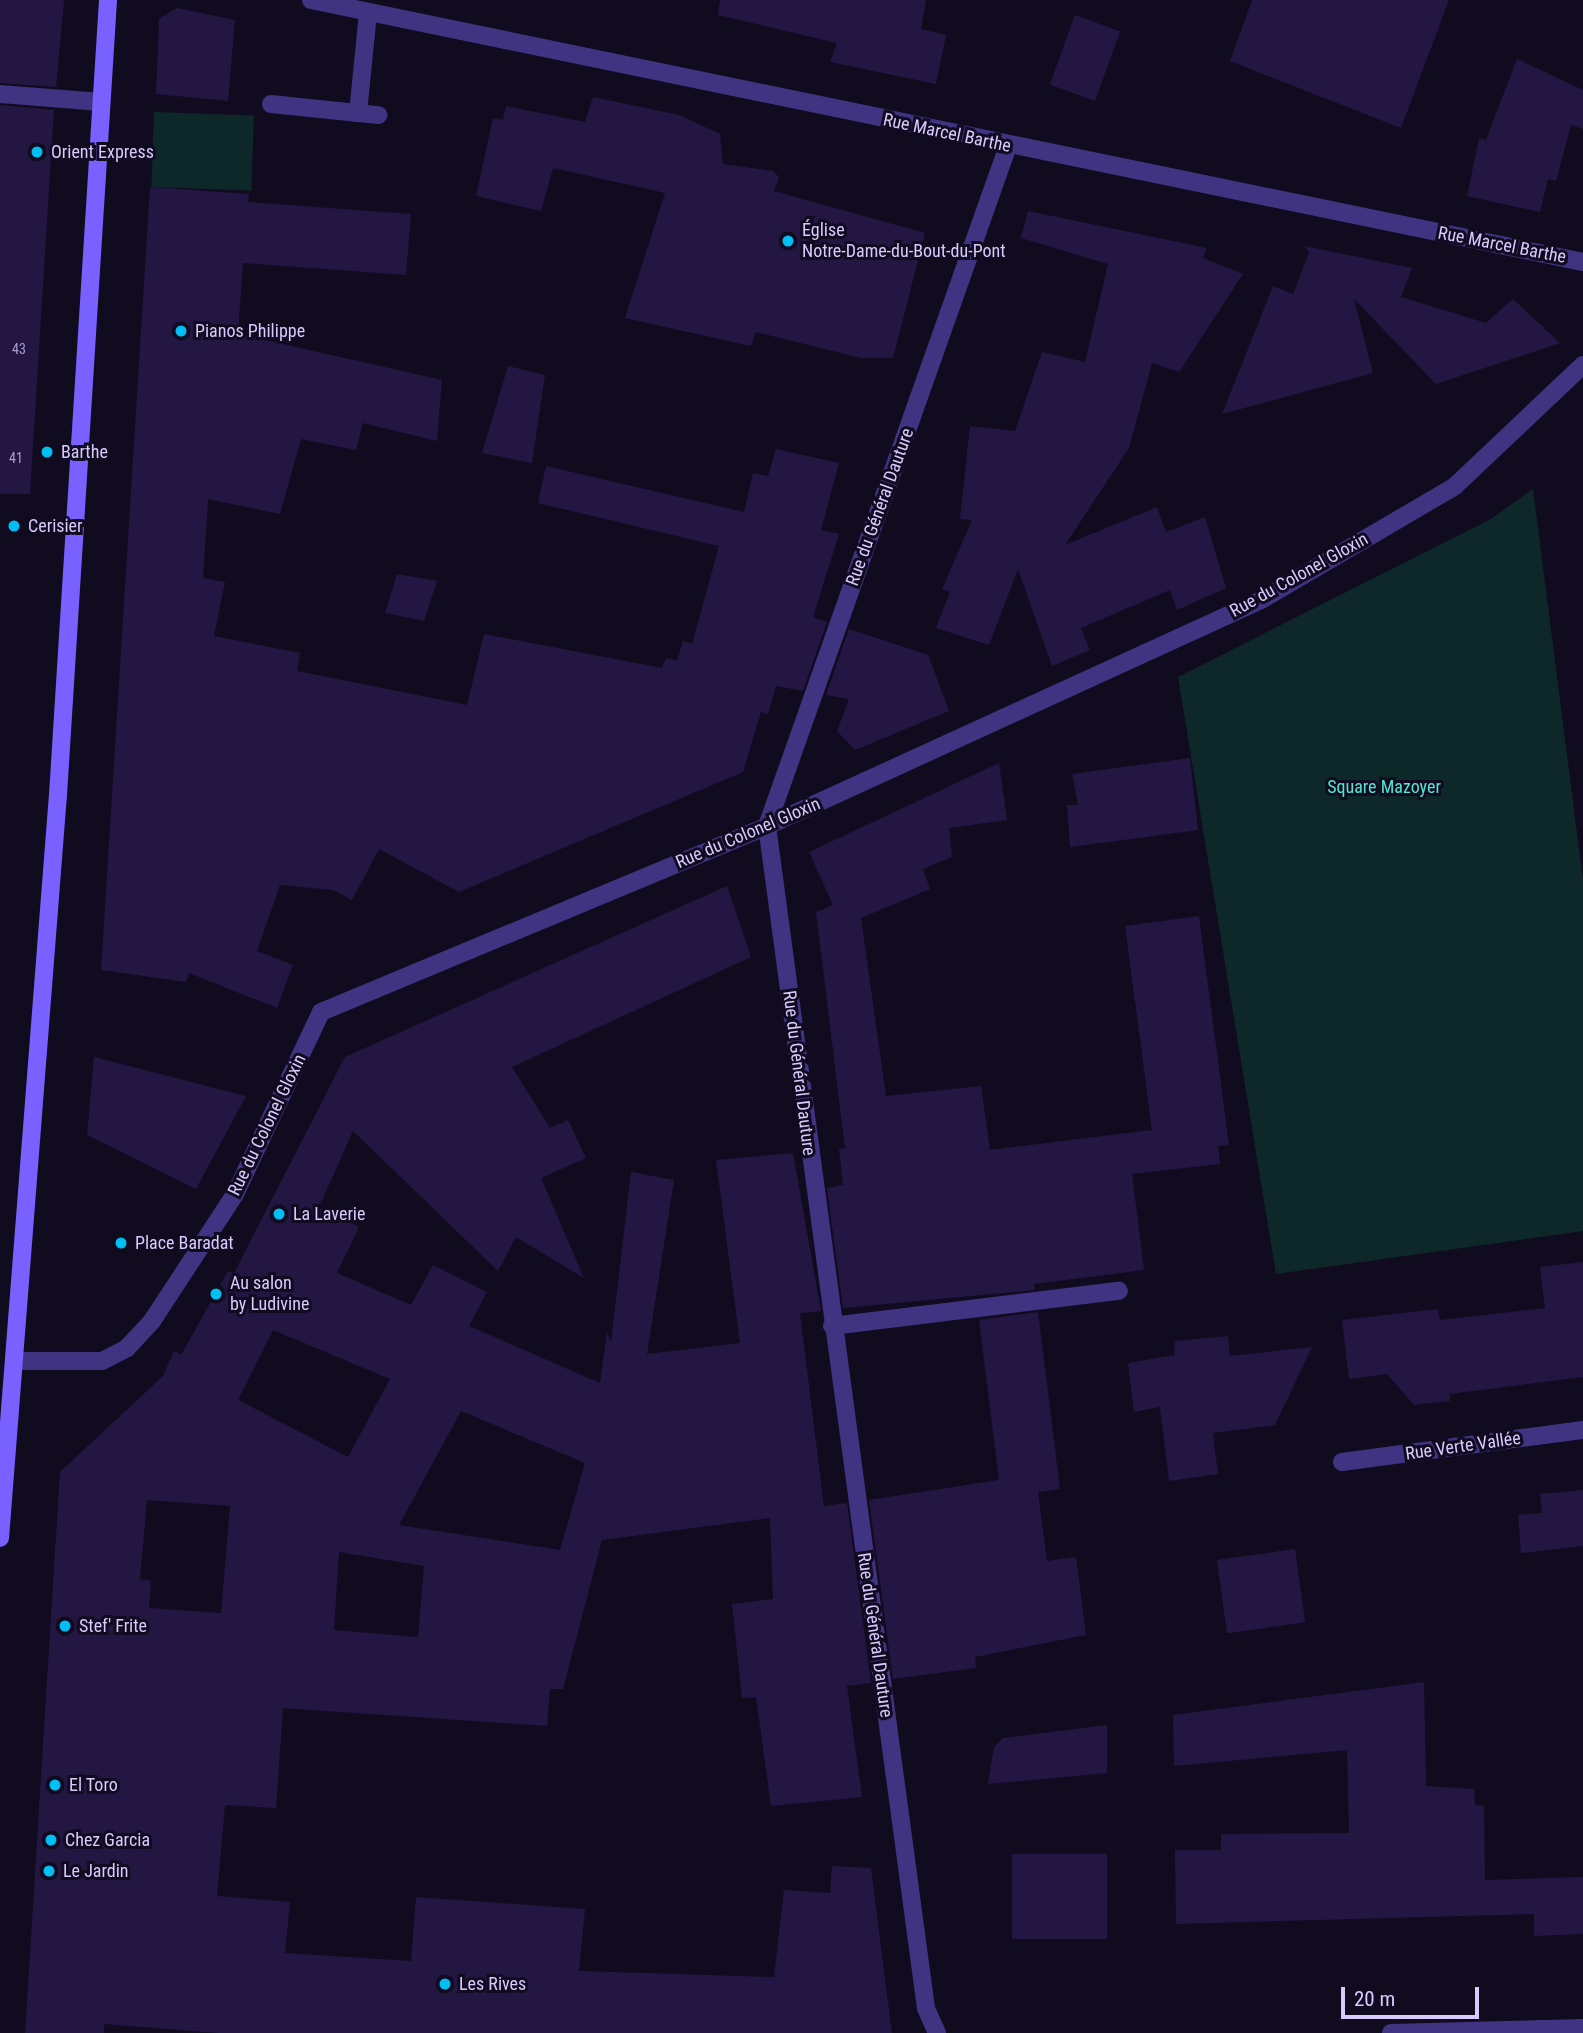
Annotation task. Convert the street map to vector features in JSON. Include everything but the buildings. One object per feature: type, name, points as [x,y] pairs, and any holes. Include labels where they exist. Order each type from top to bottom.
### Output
[{"type":"main road","points":[[0,1538],[17,1361],[108,0]]},
{"type":"street","name":"Rue Marcel Barthe","points":[[311,0],[1008,146],[1583,262]]},
{"type":"street","points":[[358,113],[368,13]]},
{"type":"street","points":[[0,94],[102,103]]},
{"type":"street","points":[[271,104],[378,115]]},
{"type":"street","name":"Rue du Général Dauture","points":[[937,2033],[926,2008],[832,1325],[767,826],[1008,146]]},
{"type":"street","name":"Rue du Colonel Gloxin","points":[[17,1361],[102,1361],[127,1348],[152,1321],[235,1194],[321,1012],[767,826],[1261,600],[1455,485],[1583,365]]},
{"type":"street","points":[[832,1325],[1119,1292]]},
{"type":"street","name":"Rue Verte Vallée","points":[[1342,1462],[1583,1430]]},
{"type":"street","points":[[1391,2033],[1583,2028]]},
{"type":"green space","points":[[154,112],[254,115],[251,190],[151,187]]},
{"type":"green space","name":"Square Mazoyer","points":[[1533,489],[1583,880],[1583,1231],[1276,1274],[1178,677],[1491,519]]},
{"type":"place","name":"Orient Express","points":[[37,152]]},
{"type":"place","name":"Église Notre-Dame-du-Bout-du-Pont","points":[[788,241]]},
{"type":"place","name":"Pianos Philippe","points":[[181,331]]},
{"type":"place","name":"Barthe","points":[[47,452]]},
{"type":"place","name":"Cerisier","points":[[14,526]]},
{"type":"place","name":"La Laverie","points":[[279,1214]]},
{"type":"place","name":"Place Baradat","points":[[121,1243]]},
{"type":"place","name":"Au salon by Ludivine","points":[[216,1294]]},
{"type":"place","name":"Stef' Frite","points":[[65,1626]]},
{"type":"place","name":"El Toro","points":[[55,1785]]},
{"type":"place","name":"Chez Garcia","points":[[51,1840]]},
{"type":"place","name":"Le Jardin","points":[[49,1871]]},
{"type":"place","name":"Les Rives","points":[[445,1984]]}]
